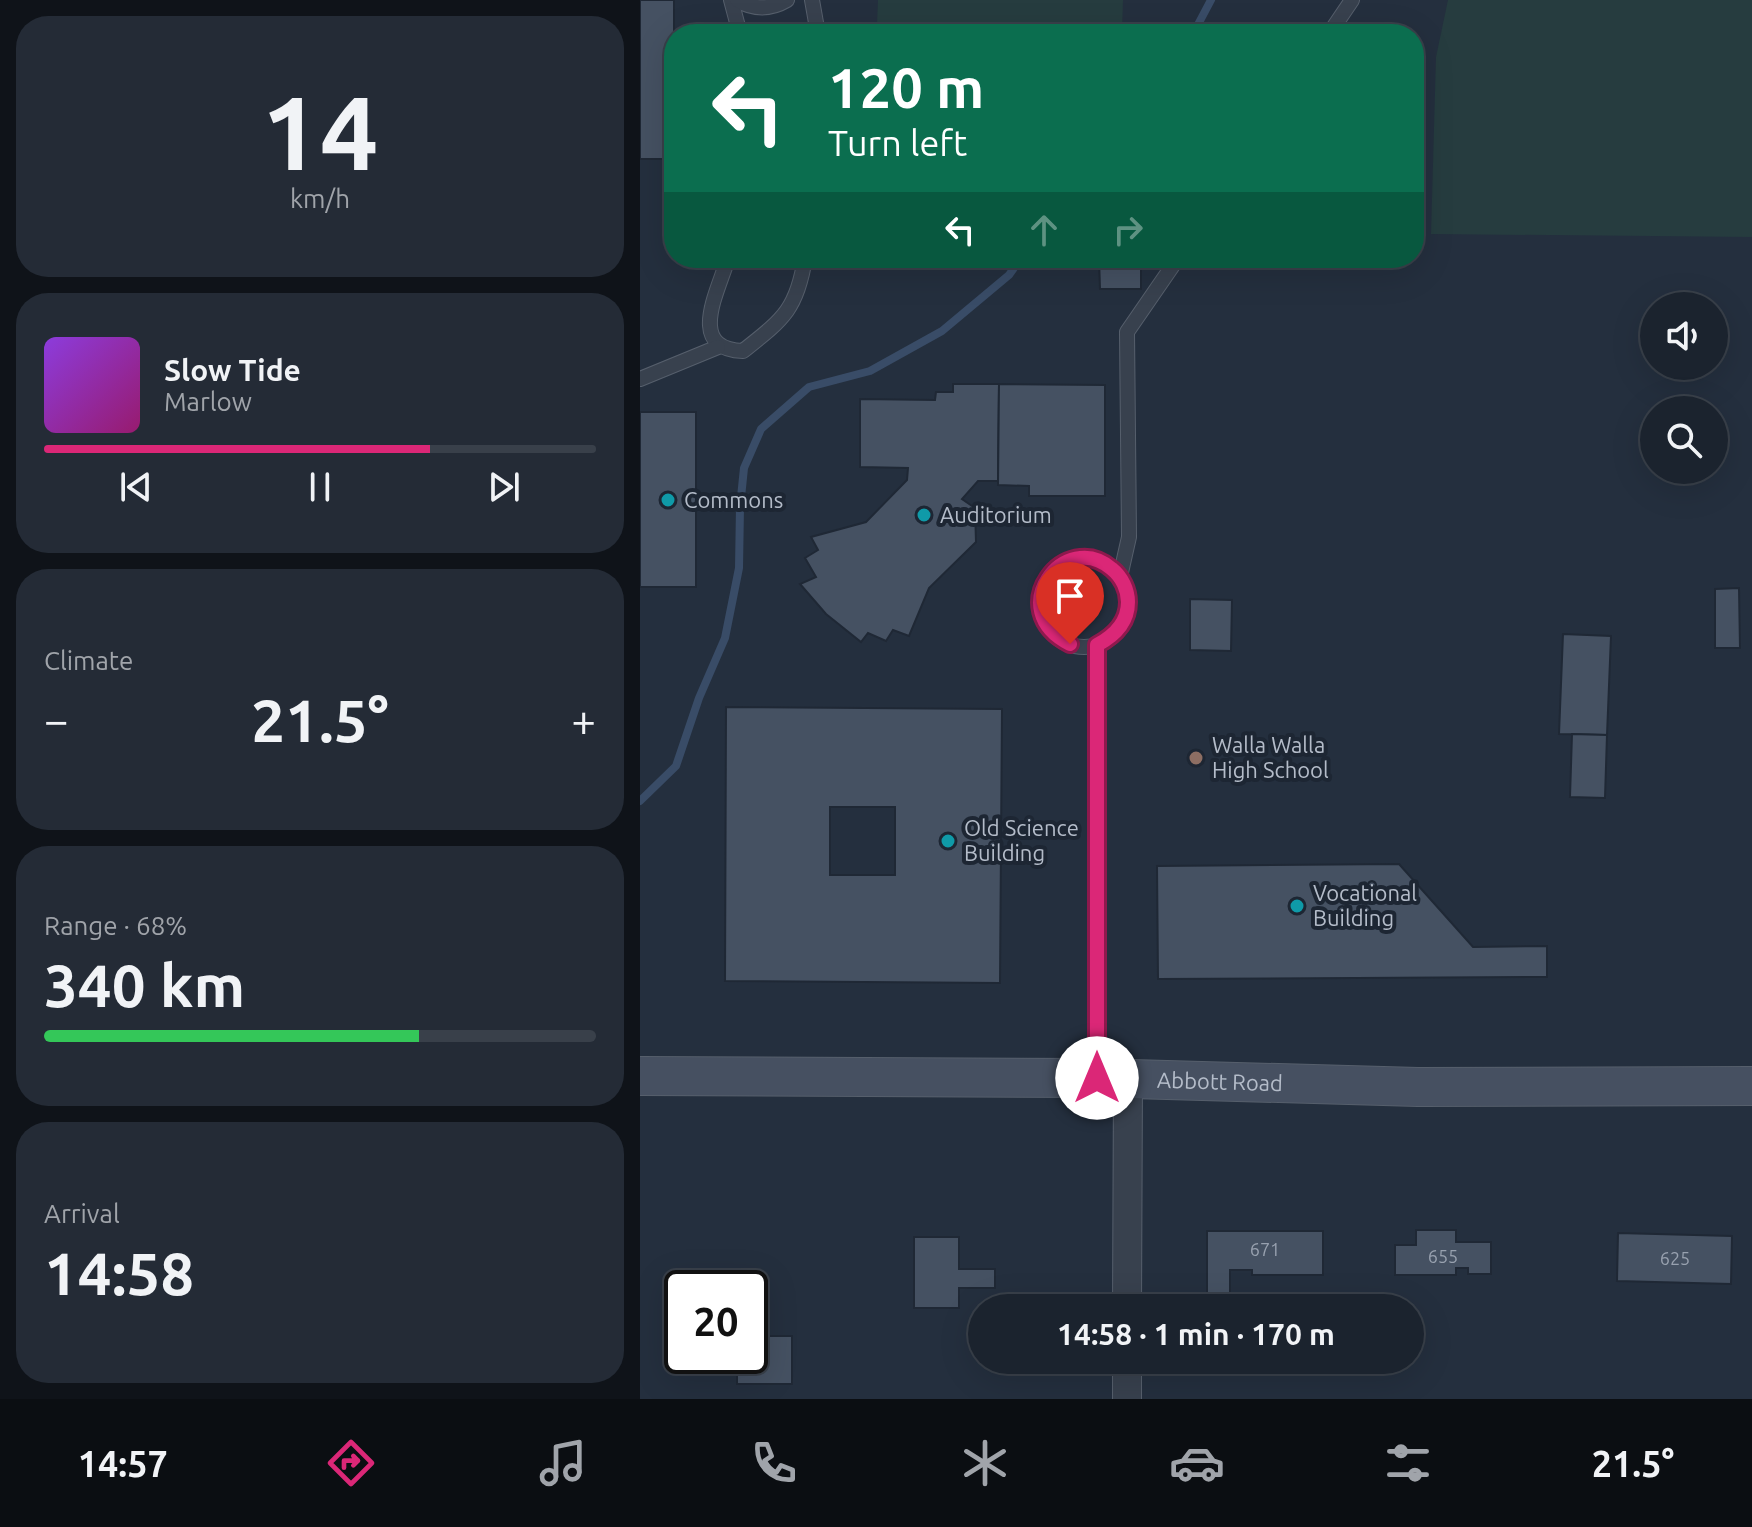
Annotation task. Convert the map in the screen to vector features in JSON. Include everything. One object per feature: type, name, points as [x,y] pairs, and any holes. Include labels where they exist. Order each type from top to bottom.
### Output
[{"type":"street","name":"Abbott Road","points":[[640,1076],[1112,1078],[1418,1087],[1752,1086]]},
{"type":"street","points":[[1112,1078],[1126,1294]]},
{"type":"street","points":[[1127,1374],[1127,1399]]},
{"type":"lane","points":[[738,24],[734,0],[758,8],[771,7],[787,0]]},
{"type":"lane","points":[[812,0],[816,24]]},
{"type":"lane","points":[[1336,24],[1352,0]]},
{"type":"lane","points":[[724,268],[713,298],[710,318],[711,334],[718,347],[728,351],[743,351],[782,319],[800,288],[803,268]]},
{"type":"lane","points":[[1120,577],[1129,537],[1127,332],[1171,268]]},
{"type":"lane","points":[[640,379],[718,347]]},
{"type":"lane","points":[[1084,558],[1110,567],[1126,589],[1126,617],[1119,629],[1097,645],[1070,644],[1057,638],[1041,616],[1042,589],[1048,576],[1058,567],[1084,558]]},
{"type":"lane","points":[[1097,645],[1112,1078]]},
{"type":"green space","points":[[878,0],[1123,0],[1122,24],[877,24]]},
{"type":"green space","points":[[1448,0],[1752,0],[1752,237],[1431,234],[1436,57]]},
{"type":"building","points":[[640,0],[674,0],[674,24],[664,24],[664,159],[640,159]]},
{"type":"building","points":[[1099,268],[1141,268],[1141,289],[1100,289]]},
{"type":"building","name":"Auditorium","points":[[953,384],[999,384],[998,481],[978,481],[962,499],[975,508],[976,542],[929,588],[909,636],[893,630],[886,641],[868,633],[861,642],[826,614],[800,584],[816,577],[805,558],[818,550],[811,537],[866,522],[907,480],[908,468],[860,467],[860,399],[935,400],[936,392],[953,392]]},
{"type":"building","points":[[999,384],[1105,385],[1105,496],[1029,496],[1029,486],[998,485]]},
{"type":"building","name":"Commons","points":[[640,412],[696,412],[696,587],[640,587]]},
{"type":"building","points":[[1739,588],[1740,648],[1715,648],[1715,589]]},
{"type":"building","points":[[1190,599],[1232,600],[1231,651],[1190,650]]},
{"type":"building","points":[[1563,634],[1611,636],[1607,735],[1559,734]]},
{"type":"building","name":"Old Science Building","points":[[726,707],[1002,709],[1000,983],[725,981]],"holes":[[[830,807],[895,807],[895,875],[830,875]]]},
{"type":"building","points":[[1572,734],[1607,735],[1605,798],[1570,797]]},
{"type":"building","name":"Vocational Building","points":[[1399,864],[1473,947],[1547,946],[1547,977],[1158,979],[1157,866]]},
{"type":"building","points":[[1416,1230],[1456,1230],[1456,1242],[1491,1242],[1491,1274],[1468,1274],[1468,1268],[1456,1268],[1456,1275],[1395,1275],[1395,1245],[1416,1245]]},
{"type":"building","points":[[1207,1231],[1323,1231],[1323,1275],[1252,1275],[1252,1270],[1230,1270],[1230,1294],[1207,1294]]},
{"type":"building","points":[[1618,1233],[1732,1236],[1731,1284],[1617,1281]]},
{"type":"building","points":[[914,1237],[959,1237],[959,1269],[995,1269],[995,1288],[959,1288],[959,1308],[914,1308]]},
{"type":"building","points":[[768,1336],[792,1336],[792,1384],[737,1384],[737,1374],[768,1374]]},
{"type":"waterway","points":[[1198,24],[1211,0]]},
{"type":"waterway","points":[[640,801],[676,766],[699,698],[725,638],[739,568],[744,468],[761,429],[809,387],[870,371],[942,331],[1014,268]]},
{"type":"place","name":"Commons","points":[[668,500]]},
{"type":"place","name":"Auditorium","points":[[924,515]]},
{"type":"place","name":"Walla Walla High School","points":[[1196,758]]},
{"type":"place","name":"Old Science Building","points":[[948,841]]},
{"type":"place","name":"Vocational Building","points":[[1297,906]]},
{"type":"route","points":[[1070,644],[1057,638],[1041,616],[1042,589],[1048,576],[1070,561],[1084,558],[1098,561],[1120,577],[1128,603],[1126,617],[1119,629],[1097,645],[1097,1078]]}]
